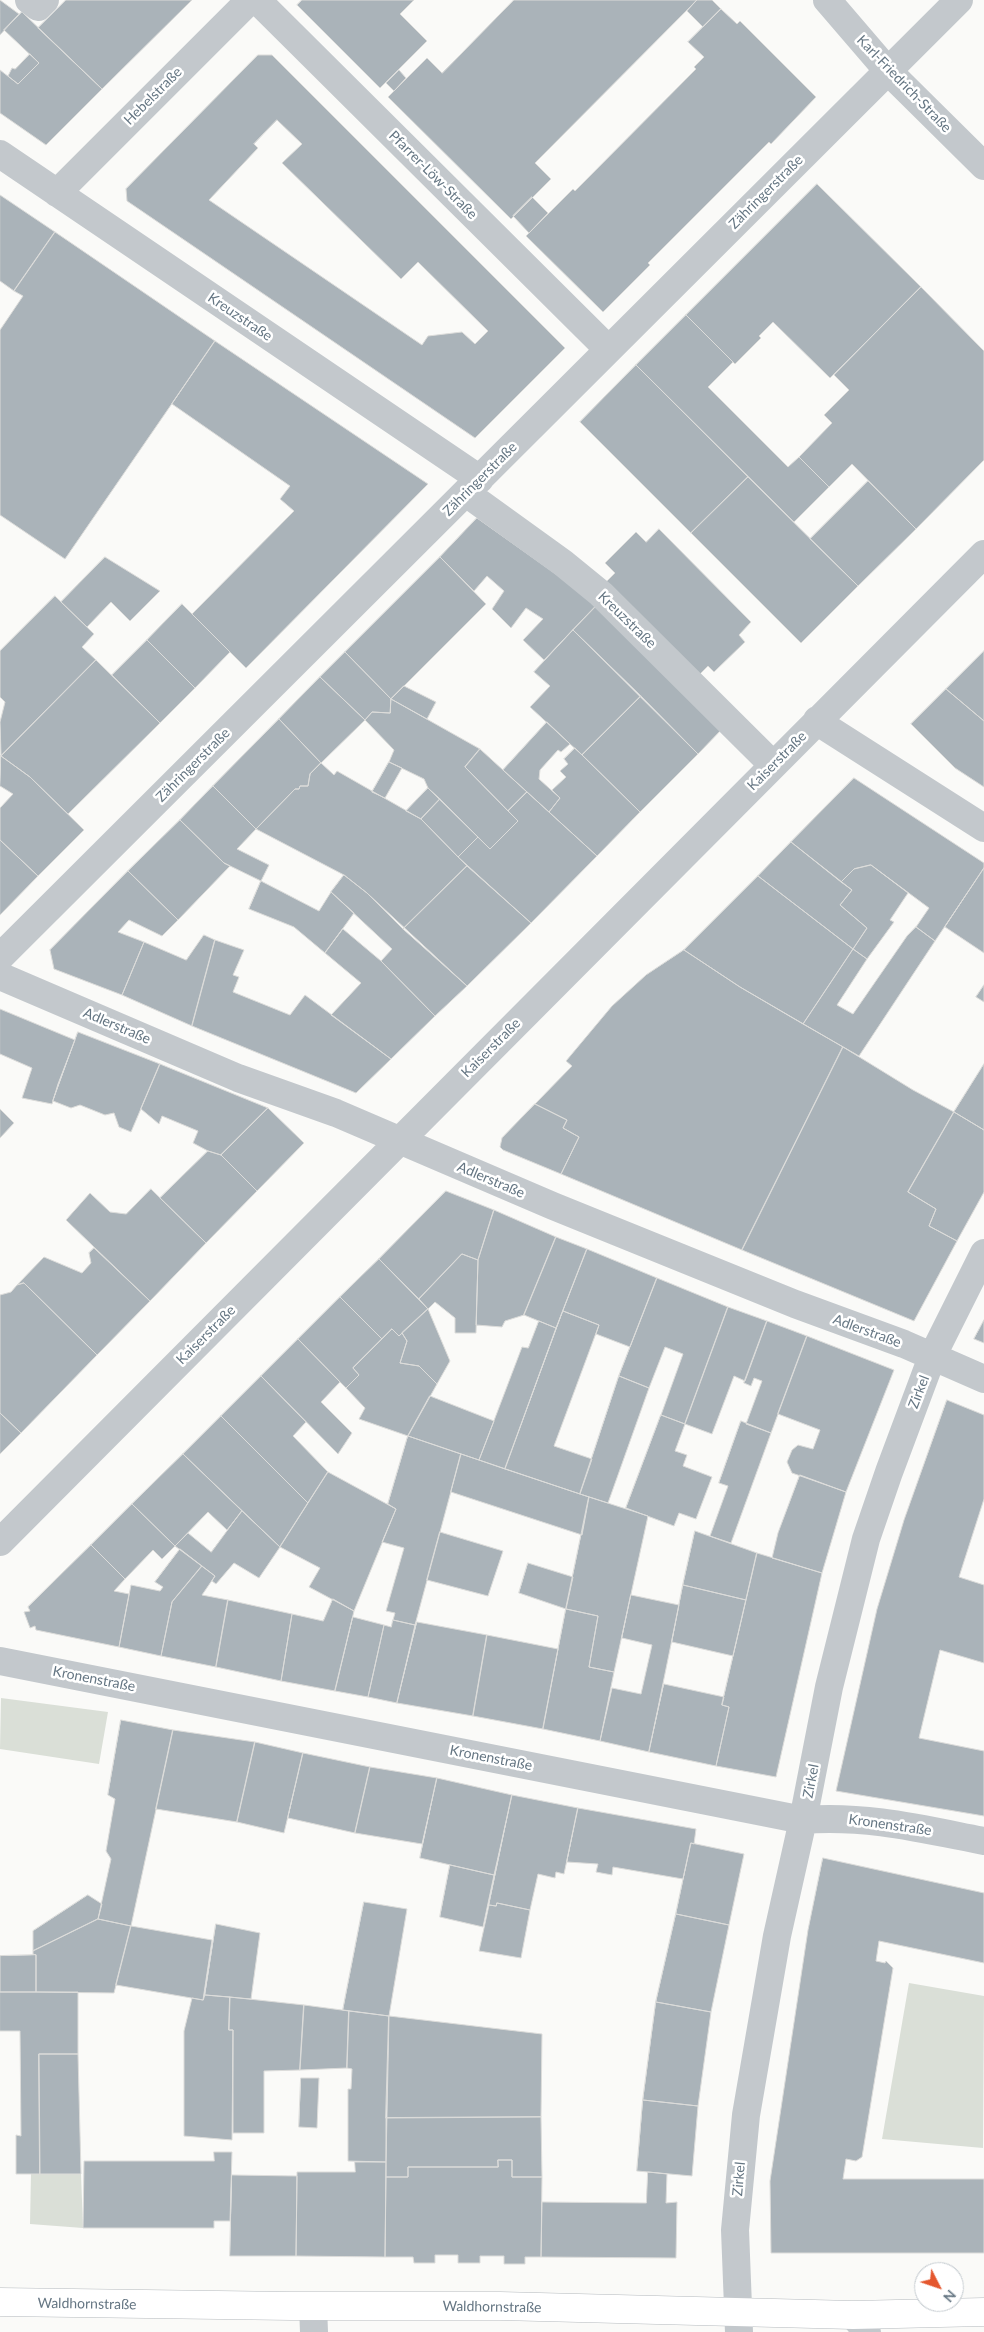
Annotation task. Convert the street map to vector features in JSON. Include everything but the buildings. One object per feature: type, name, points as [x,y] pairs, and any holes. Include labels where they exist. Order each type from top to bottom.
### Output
[{"type":"main road","name":"Waldhornstraße","points":[[0,2302],[314,2319],[509,2307],[738,2322],[860,2324],[984,2312]]},
{"type":"street","points":[[28,0],[38,7],[45,0]]},
{"type":"street","name":"Hebelstraße","points":[[57,193],[250,0]]},
{"type":"street","name":"Pfarrer-Löw-Straße","points":[[257,0],[608,349]]},
{"type":"street","name":"Karl-Friedrich-Straße","points":[[827,0],[888,71],[984,166]]},
{"type":"street","name":"Zähringerstraße","points":[[0,956],[959,0]]},
{"type":"street","name":"Kreuzstraße","points":[[0,154],[473,486],[601,594],[773,765]]},
{"type":"street","name":"Kaiserstraße","points":[[0,1542],[984,554]]},
{"type":"street","points":[[817,720],[984,828]]},
{"type":"street","name":"Adlerstraße","points":[[0,976],[238,1078],[336,1113],[553,1206],[984,1379]]},
{"type":"street","name":"Zirkel","points":[[738,2322],[735,2230],[746,2115],[777,1936],[804,1820],[829,1687],[866,1539],[889,1472],[932,1357],[984,1253]]},
{"type":"street","name":"Kronenstraße","points":[[0,1661],[804,1820],[835,1818],[885,1821],[984,1841]]},
{"type":"shaded area","points":[[1,1698],[108,1712],[99,1764],[0,1749]]},
{"type":"shaded area","points":[[909,1983],[984,1996],[983,2148],[882,2139]]},
{"type":"shaded area","points":[[31,2174],[81,2174],[83,2228],[30,2224]]}]
